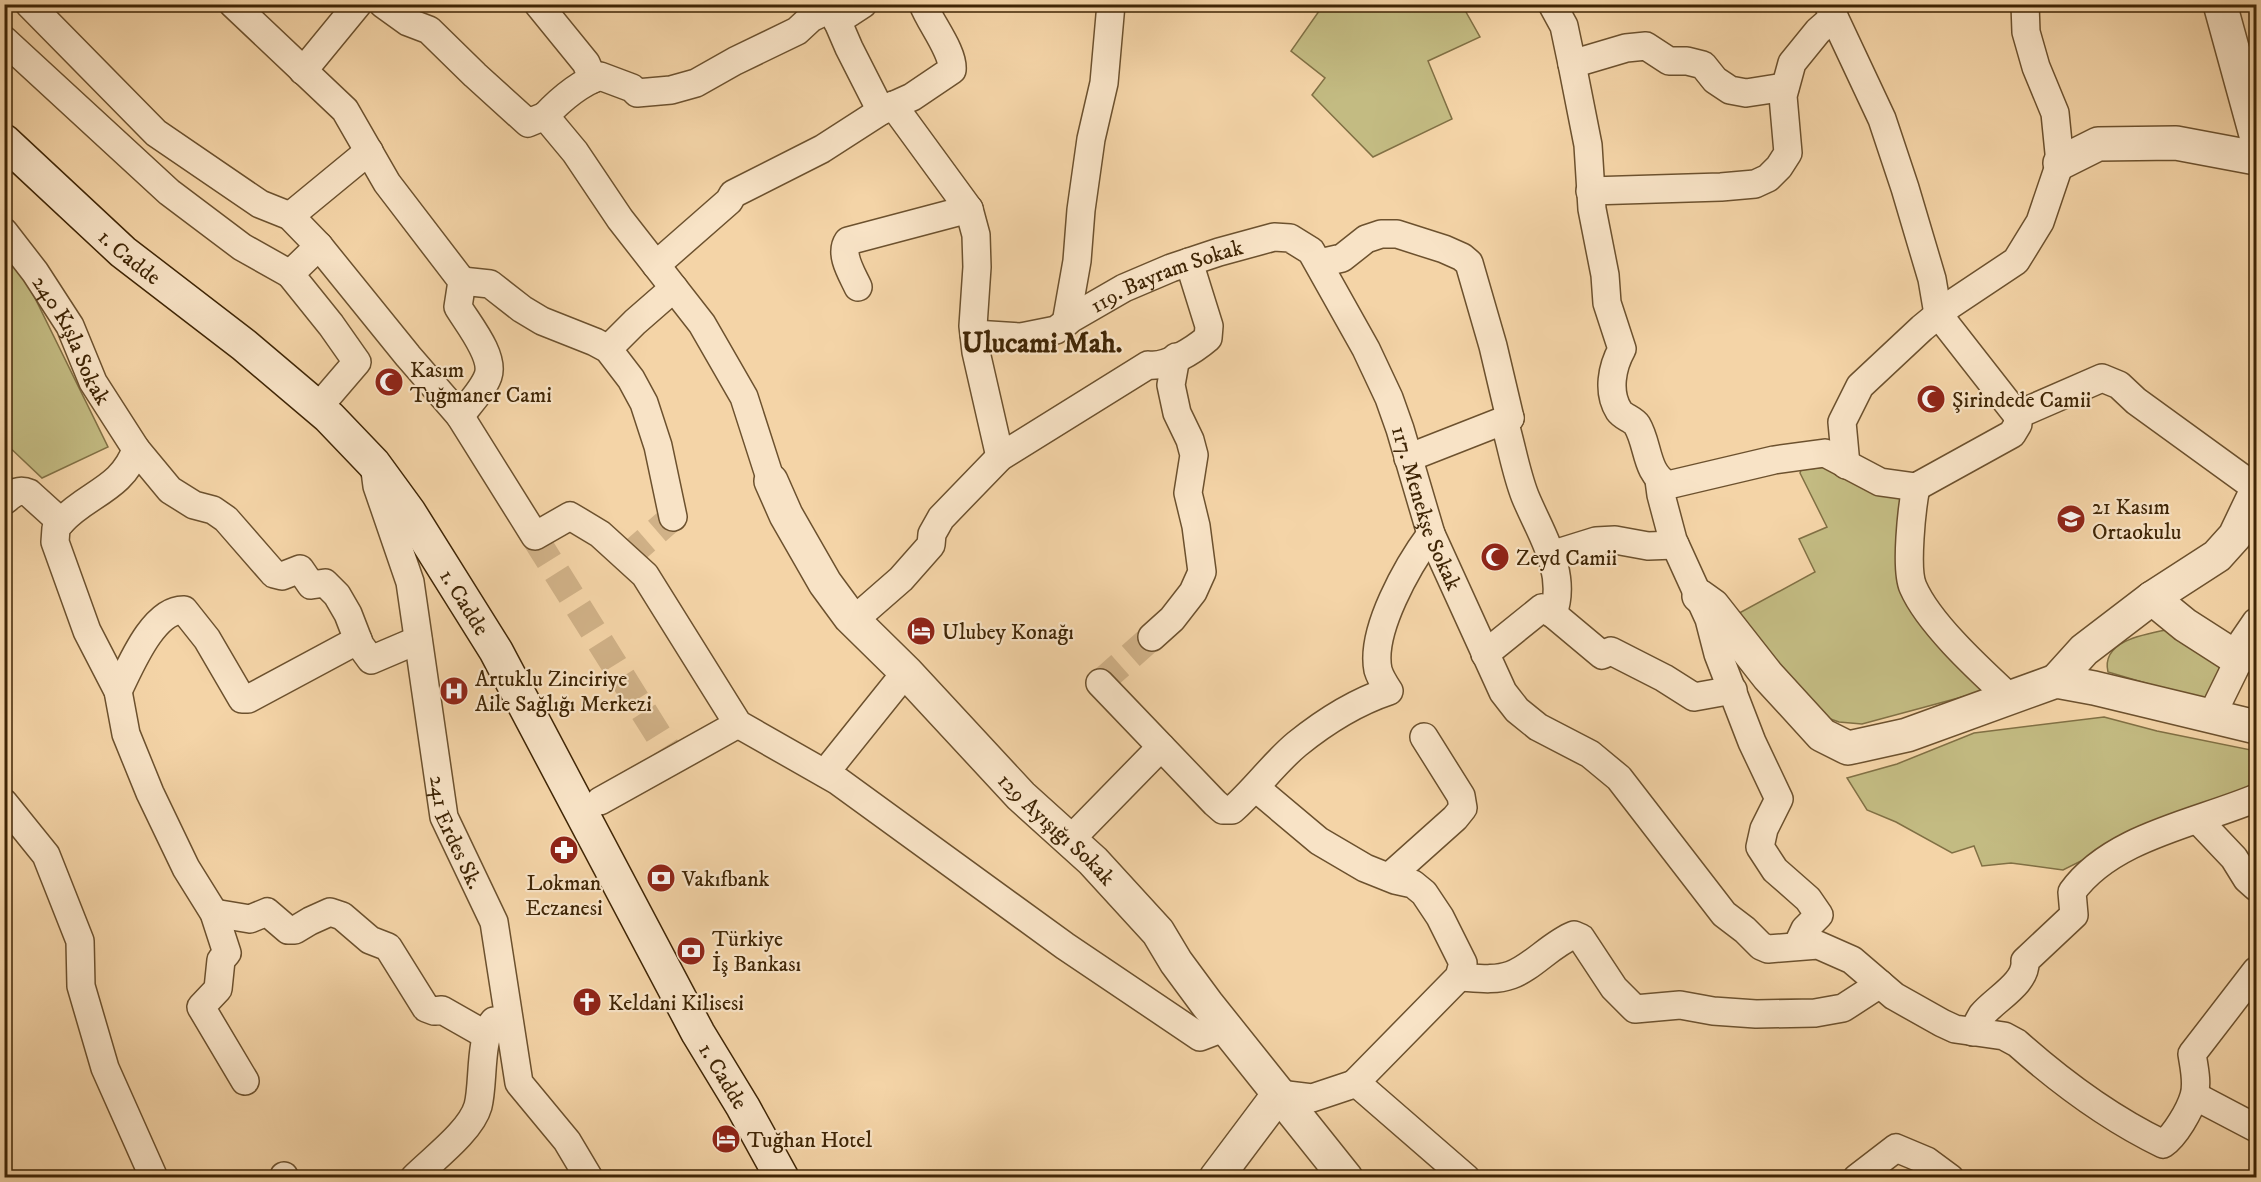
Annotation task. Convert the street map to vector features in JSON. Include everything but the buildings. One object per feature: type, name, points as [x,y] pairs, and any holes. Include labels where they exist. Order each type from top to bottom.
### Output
[{"type":"street","points":[[29,4],[156,133],[260,204],[290,216],[319,246],[460,416],[535,536],[570,516],[600,534],[645,575],[738,724],[825,773],[1065,946],[1200,1037],[1226,1027]]},
{"type":"street","points":[[233,4],[345,110],[387,183],[462,281],[458,307],[487,353],[489,365],[488,376],[460,416]]},
{"type":"street","points":[[303,71],[358,4]]},
{"type":"street","points":[[383,4],[408,22],[429,30],[508,107],[528,123],[545,116],[560,100],[600,76],[632,88],[637,93],[679,88],[696,83],[796,31],[811,18],[863,4]]},
{"type":"street","points":[[538,4],[586,63],[593,79]]},
{"type":"street","points":[[656,265],[729,201],[733,194],[822,149],[887,108],[912,97],[952,70],[951,58],[927,16],[923,4]]},
{"type":"street","points":[[1066,323],[1077,261],[1090,139],[1104,83],[1111,4]]},
{"type":"street","points":[[1552,4],[1564,26],[1572,64],[1588,145],[1592,209],[1605,275],[1607,303],[1622,349],[1615,362],[1611,383],[1620,412],[1636,424],[1649,461],[1659,480],[1675,545],[1699,596],[1752,742],[1779,799],[1764,829],[1760,847],[1775,870],[1808,899],[1819,915],[1805,929],[1797,946]]},
{"type":"street","points":[[2222,6],[2256,135]]},
{"type":"street","points":[[1846,465],[1842,422],[1860,386],[1938,314],[2016,261],[2040,222],[2060,163],[2055,113],[2036,67],[2018,7]]},
{"type":"street","points":[[833,11],[887,108],[969,209],[976,235],[978,267],[974,334],[976,352],[1000,457]]},
{"type":"street","points":[[1590,191],[1721,187],[1755,184],[1768,178],[1788,153],[1783,96],[1792,63],[1831,11],[1885,129],[1919,233],[1932,279],[1938,314],[2017,415],[2018,424],[2012,434],[1916,487],[1880,482],[1825,453],[1774,460],[1668,485],[1659,480]]},
{"type":"street","points":[[4,40],[169,192],[242,246],[290,274],[357,362],[327,397]]},
{"type":"street","points":[[1572,64],[1626,48],[1646,46],[1669,61],[1687,61],[1703,65],[1715,80],[1730,90],[1746,93],[1785,87]]},
{"type":"street","points":[[545,116],[575,152],[620,219],[702,324],[744,397],[771,481]]},
{"type":"street","name":"1. Cadde","points":[[4,141],[123,252],[244,345],[329,417],[374,464],[415,521],[496,651],[698,1033],[743,1107],[782,1178]]},
{"type":"street","points":[[2060,163],[2098,144],[2176,143],[2256,158]]},
{"type":"street","points":[[290,216],[369,152]]},
{"type":"street","points":[[858,287],[844,254],[844,246],[848,241],[969,209]]},
{"type":"street","name":"240 Kışla Sokak","points":[[4,232],[35,272],[70,326],[93,382],[136,449],[170,490],[194,505],[213,510],[226,519],[274,574],[282,576],[300,569],[311,585],[325,583],[337,595],[348,614],[358,640]]},
{"type":"street","points":[[1320,263],[1342,258],[1366,239],[1382,234],[1397,234],[1462,257],[1469,263],[1493,346],[1510,418]]},
{"type":"street","name":"119. Bayram Sokak","points":[[974,334],[1021,337],[1056,330],[1124,288],[1189,262],[1274,237],[1290,238],[1311,251],[1320,263]]},
{"type":"street","points":[[290,274],[319,246]]},
{"type":"street","points":[[854,620],[901,579],[931,545],[932,534],[941,518],[1000,457],[1148,365],[1157,366],[1208,338],[1209,326],[1189,262]]},
{"type":"street","name":"117. Menekşe Sokak","points":[[1320,263],[1389,398],[1431,534],[1503,692],[1517,710],[1538,727],[1590,754],[1619,778],[1724,914],[1761,946],[1768,949],[1818,945],[1852,960],[1894,996],[1942,1023],[1955,1029],[2004,1036],[2017,1043],[2098,1107],[2134,1130],[2163,1144],[2175,1133],[2194,1096]]},
{"type":"street","points":[[462,281],[489,284],[542,321],[595,342],[608,350],[631,379],[644,403],[658,446],[673,517]]},
{"type":"street","points":[[608,350],[635,322],[674,288]]},
{"type":"street","points":[[1152,637],[1172,619],[1193,592],[1202,572],[1196,526],[1188,493],[1194,455],[1190,440],[1177,413],[1171,385],[1176,357]]},
{"type":"street","points":[[1699,596],[1713,606],[1768,676],[1816,729],[1822,735],[1848,748],[1907,735],[2056,681],[2084,650],[2152,598],[2217,556],[2235,536],[2256,490],[2136,401],[2119,385],[2102,378],[2017,415]]},
{"type":"street","points":[[1408,458],[1510,418]]},
{"type":"street","points":[[1510,418],[1505,424],[1524,494],[1556,566],[1556,604],[1553,614]]},
{"type":"street","points":[[136,449],[132,462],[113,485],[61,522],[56,528],[55,542],[87,631],[118,691],[126,734],[150,793],[186,868],[214,913],[226,953],[221,960],[218,989],[201,1007],[245,1082]]},
{"type":"street","name":"241 Erdes Sk.","points":[[374,464],[377,486],[410,582],[444,817],[494,922],[519,1083],[567,1141],[590,1178]]},
{"type":"street","name":"129 Ayışığı Sokak","points":[[771,481],[786,515],[825,583],[854,620],[906,672],[1021,796],[1093,861],[1158,932],[1176,962],[1346,1178]]},
{"type":"street","points":[[1916,487],[1911,513],[1913,586],[1941,627],[2010,698]]},
{"type":"street","points":[[4,501],[15,492],[23,490],[61,522]]},
{"type":"street","points":[[1100,683],[1223,810],[1232,810],[1296,745],[1338,716],[1373,696],[1389,691],[1378,672],[1377,652],[1386,618],[1414,557],[1431,534]]},
{"type":"street","points":[[1551,555],[1596,541],[1615,540],[1648,546],[1675,545]]},
{"type":"street","points":[[2152,598],[2185,625],[2238,659]]},
{"type":"street","points":[[1485,654],[1542,608],[1553,614],[1602,655],[1611,651],[1664,678],[1694,697],[1732,690]]},
{"type":"street","points":[[118,691],[156,623],[177,610],[184,610],[207,639],[242,699],[248,699],[358,640],[371,660],[418,640]]},
{"type":"street","points":[[2211,717],[2238,659],[2243,641],[2256,622]]},
{"type":"street","points":[[825,773],[906,672]]},
{"type":"street","points":[[2056,681],[2094,688],[2256,728]]},
{"type":"street","points":[[600,801],[738,724]]},
{"type":"street","points":[[1389,877],[1455,818],[1463,808],[1461,796],[1424,737]]},
{"type":"street","points":[[1070,840],[1161,747]]},
{"type":"street","points":[[1216,1178],[1279,1094],[1312,1098],[1354,1084],[1459,976],[1463,963],[1440,917],[1424,893],[1413,884],[1365,868],[1319,841],[1256,788]]},
{"type":"street","points":[[1973,1032],[1982,1015],[2026,969],[2025,961],[2074,915],[2072,892],[2083,878],[2105,859],[2132,844],[2256,798]]},
{"type":"street","points":[[4,803],[46,855],[80,941],[81,986],[105,1068],[154,1178]]},
{"type":"street","points":[[2199,820],[2234,858],[2247,879],[2256,887]]},
{"type":"street","points":[[214,913],[250,919],[267,912],[288,930],[295,930],[330,912],[338,914],[370,940],[388,947],[426,1008],[434,1011],[442,1010],[486,1035]]},
{"type":"street","points":[[1459,976],[1500,978],[1512,975],[1564,939],[1574,935],[1581,938],[1614,988],[1635,1009],[1680,1005],[1713,1011],[1756,1014],[1815,1013],[1843,1008],[1880,984]]},
{"type":"street","points":[[2256,971],[2192,1054],[2195,1074],[2194,1096],[2256,1128]]},
{"type":"street","points":[[414,1178],[466,1128],[478,1107],[486,1035],[491,1024],[507,1007]]},
{"type":"street","points":[[1354,1084],[1360,1086],[1391,1111],[1466,1178]]},
{"type":"street","points":[[1857,1178],[1896,1148],[1927,1161],[1950,1178]]},
{"type":"shaded area","points":[[1324,4],[1462,5],[1480,37],[1428,61],[1452,119],[1373,157],[1312,95],[1325,78],[1291,51]]},
{"type":"shaded area","points":[[8,243],[108,447],[42,478],[5,443],[4,246]]},
{"type":"shaded area","points":[[1826,467],[1900,496],[1904,576],[1988,690],[1862,724],[1839,722],[1825,717],[1732,617],[1815,572],[1799,539],[1827,527],[1800,473],[1801,470]]},
{"type":"shaded area","points":[[2177,628],[2231,668],[2210,702],[2108,672],[2108,661],[2112,651],[2120,644],[2143,635]]},
{"type":"shaded area","points":[[2104,717],[2157,731],[2256,751],[2256,789],[2123,840],[2063,870],[2011,863],[1982,866],[1974,846],[1952,853],[1896,822],[1867,810],[1847,778],[1897,764],[1974,733]]},
{"type":"tunnel","points":[[626,558],[673,517]]},
{"type":"tunnel","points":[[535,538],[674,760]]},
{"type":"tunnel","points":[[1100,683],[1152,637]]},
{"type":"place","name":"Kasım Tuğmaner Cami","points":[[389,382]]},
{"type":"place","name":"Şirindede Camii","points":[[1931,399]]},
{"type":"place","name":"21 Kasım Ortaokulu","points":[[2071,519]]},
{"type":"place","name":"Zeyd Camii","points":[[1495,557]]},
{"type":"place","name":"Ulubey Konağı","points":[[921,631]]},
{"type":"place","name":"Artuklu Zinciriye Aile Sağlığı Merkezi","points":[[454,691]]},
{"type":"place","name":"Lokman Eczanesi","points":[[564,850]]},
{"type":"place","name":"Vakıfbank","points":[[661,878]]},
{"type":"place","name":"Türkiye İş Bankası","points":[[691,951]]},
{"type":"place","name":"Keldani Kilisesi","points":[[587,1002]]},
{"type":"place","name":"Tuğhan Hotel","points":[[726,1139]]},
{"type":"district","name":"Ulucami Mah.","points":[[1042,342]]}]
